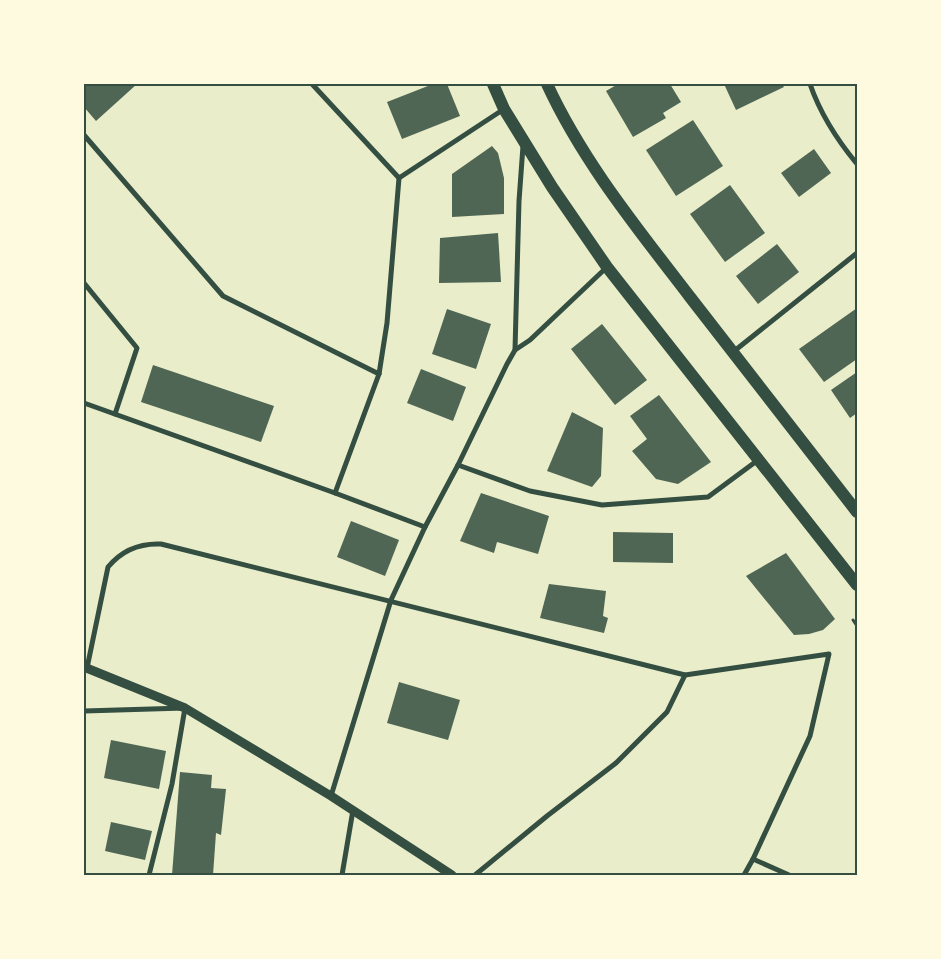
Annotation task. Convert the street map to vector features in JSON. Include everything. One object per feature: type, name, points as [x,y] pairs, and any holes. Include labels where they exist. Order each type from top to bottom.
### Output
[{"type":"main road","points":[[493,84],[504,109],[552,187],[607,267],[857,585]]},
{"type":"main road","points":[[547,84],[602,180],[857,512]]},
{"type":"street","points":[[312,84],[399,178],[386,323],[379,374],[335,493]]},
{"type":"street","points":[[810,84],[840,144],[857,164]]},
{"type":"street","points":[[399,178],[504,109]]},
{"type":"street","points":[[84,135],[223,296],[379,374]]},
{"type":"street","points":[[515,350],[519,201],[524,141]]},
{"type":"street","points":[[733,352],[857,253]]},
{"type":"street","points":[[331,796],[391,600],[425,527],[458,465],[507,364],[515,350],[530,340],[607,267]]},
{"type":"street","points":[[84,283],[137,348],[115,414]]},
{"type":"street","points":[[84,403],[425,527]]},
{"type":"street","points":[[458,465],[530,491],[602,505],[708,497],[758,460]]},
{"type":"street","points":[[452,875],[331,796],[185,708],[85,668],[108,567],[122,554],[140,545],[161,544],[685,675],[829,654],[810,736],[744,875]]},
{"type":"street","points":[[475,875],[616,763],[667,712],[685,675]]},
{"type":"street","points":[[84,711],[185,708]]},
{"type":"street","points":[[149,875],[172,784],[185,708]]},
{"type":"street","points":[[342,875],[353,810]]},
{"type":"street","points":[[753,859],[789,875]]},
{"type":"path","points":[[853,620],[857,626]]},
{"type":"building","points":[[84,84],[137,84],[96,121],[84,107]]},
{"type":"building","points":[[433,84],[447,84],[460,116],[402,139],[387,102]]},
{"type":"building","points":[[618,84],[670,84],[681,102],[663,113],[666,118],[633,137],[606,91]]},
{"type":"building","points":[[724,84],[782,84],[784,87],[736,110]]},
{"type":"building","points":[[693,120],[723,166],[676,196],[646,150]]},
{"type":"building","points":[[492,146],[498,153],[504,178],[504,214],[452,217],[452,174]]},
{"type":"building","points":[[814,149],[831,173],[799,197],[781,173]]},
{"type":"building","points":[[730,185],[765,233],[725,262],[690,214]]},
{"type":"building","points":[[498,233],[501,282],[439,283],[440,238]]},
{"type":"building","points":[[777,244],[799,272],[758,304],[736,276]]},
{"type":"building","points":[[857,308],[857,359],[824,382],[799,349]]},
{"type":"building","points":[[447,309],[491,324],[476,369],[432,354]]},
{"type":"building","points":[[602,324],[647,380],[615,405],[571,349]]},
{"type":"building","points":[[153,365],[274,406],[261,442],[141,402]]},
{"type":"building","points":[[421,369],[466,387],[453,421],[407,403]]},
{"type":"building","points":[[857,372],[857,413],[850,418],[831,390]]},
{"type":"building","points":[[659,395],[711,462],[678,484],[656,479],[632,451],[647,439],[630,416]]},
{"type":"building","points":[[572,412],[603,428],[601,476],[592,487],[547,471]]},
{"type":"building","points":[[481,493],[549,516],[538,554],[497,542],[494,553],[460,541]]},
{"type":"building","points":[[351,521],[399,540],[385,576],[337,557]]},
{"type":"building","points":[[613,532],[673,533],[673,563],[613,562]]},
{"type":"building","points":[[786,553],[835,619],[823,630],[809,634],[794,635],[746,576]]},
{"type":"building","points":[[549,584],[606,591],[603,616],[608,618],[604,633],[540,618]]},
{"type":"building","points":[[399,682],[460,700],[448,740],[387,723]]},
{"type":"building","points":[[111,740],[166,751],[159,789],[104,778]]},
{"type":"building","points":[[180,772],[212,775],[211,788],[226,789],[221,835],[216,833],[213,875],[172,875]]},
{"type":"building","points":[[111,822],[152,831],[145,860],[105,851]]}]
